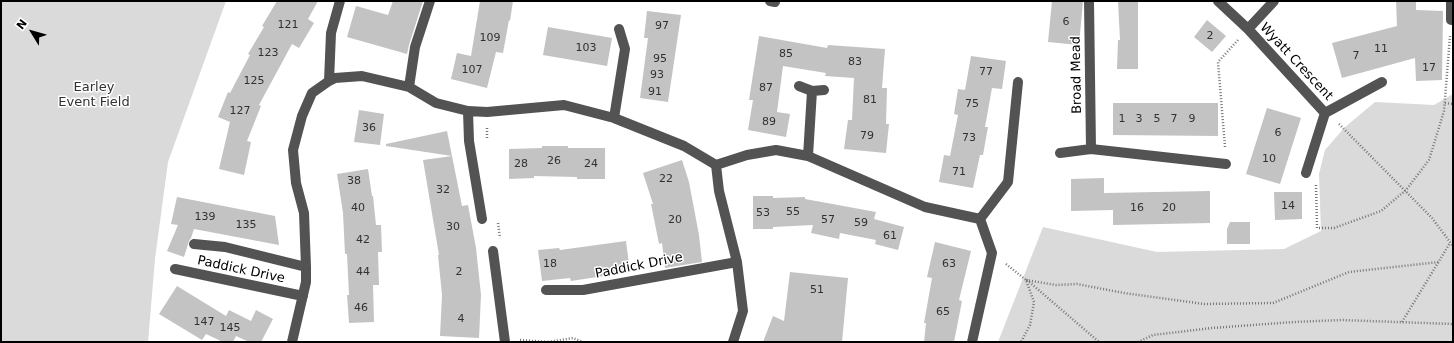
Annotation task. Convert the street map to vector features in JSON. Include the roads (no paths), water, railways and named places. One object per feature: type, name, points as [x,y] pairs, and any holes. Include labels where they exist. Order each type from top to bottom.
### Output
[{"type":"street","points":[[329,81],[332,33],[340,1]]},
{"type":"street","points":[[409,87],[415,47],[430,1]]},
{"type":"street","name":"Broad Mead","points":[[1089,1],[1091,149]]},
{"type":"street","name":"Wyatt Crescent","points":[[1218,1],[1248,29],[1325,113]]},
{"type":"street","name":"Wyatt Crescent","points":[[1248,29],[1274,1]]},
{"type":"street","points":[[1451,1],[1451,20]]},
{"type":"street","points":[[614,118],[625,49],[619,28]]},
{"type":"street","points":[[292,342],[306,282],[304,213],[296,183],[293,150],[302,116],[312,92],[336,78],[362,76],[409,87],[436,103],[468,111],[487,112],[564,105],[614,118],[684,146],[716,165],[747,155],[776,150],[808,156],[925,207],[980,219]]},
{"type":"street","points":[[980,219],[1008,182],[1018,82]]},
{"type":"street","name":"Wyatt Crescent","points":[[1306,173],[1325,113],[1382,82]]},
{"type":"street","points":[[799,86],[812,91],[824,90]]},
{"type":"street","points":[[808,156],[812,91]]},
{"type":"street","points":[[468,111],[469,141],[482,219]]},
{"type":"street","points":[[1060,153],[1091,149],[1226,164]]},
{"type":"street","points":[[716,165],[719,191],[737,262],[743,311],[734,342]]},
{"type":"street","points":[[972,342],[992,253],[980,219]]},
{"type":"street","name":"Paddick Drive","points":[[194,244],[225,247],[306,267]]},
{"type":"street","points":[[493,251],[505,342]]},
{"type":"street","name":"Paddick Drive","points":[[546,290],[583,290],[737,262]]},
{"type":"street","name":"Paddick Drive","points":[[175,269],[303,296]]},
{"type":"park label","name":"Earley Event Field","points":[[94,96]]}]
